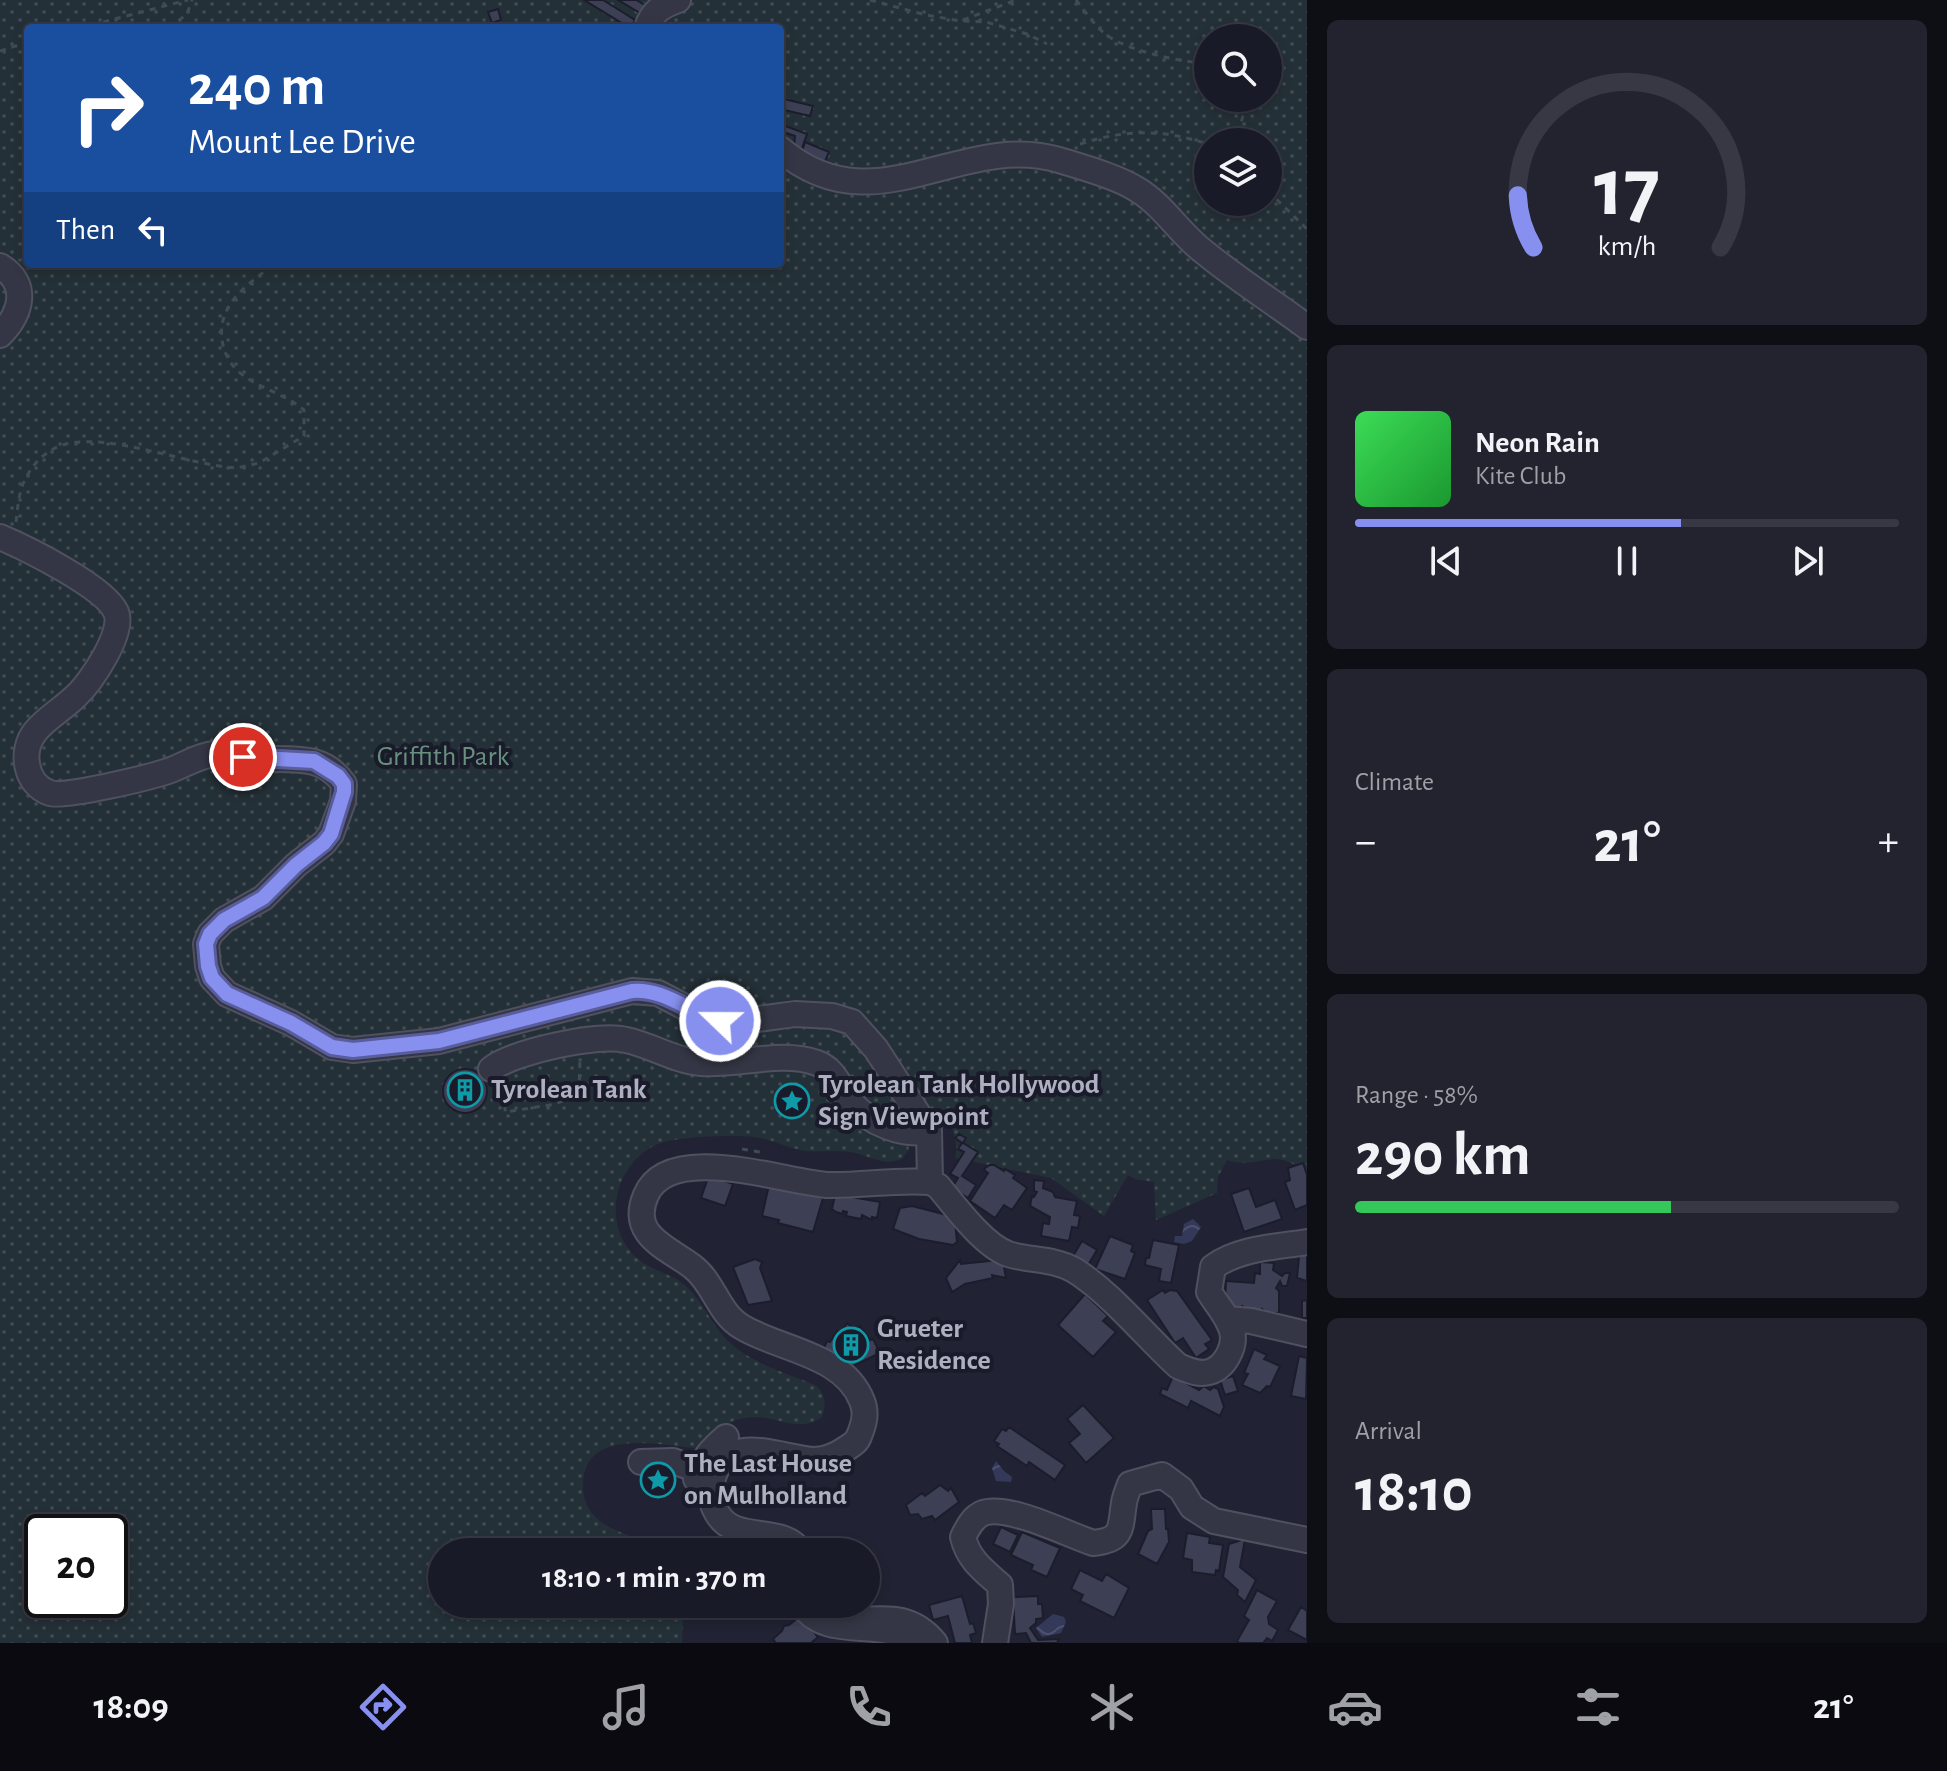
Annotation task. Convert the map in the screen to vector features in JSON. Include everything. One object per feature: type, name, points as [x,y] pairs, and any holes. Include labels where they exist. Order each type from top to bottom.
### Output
[{"type":"street","points":[[648,24],[657,10],[678,0]]},
{"type":"street","points":[[784,153],[814,170],[841,180],[865,184],[921,175],[967,160],[1004,155],[1025,154],[1057,159],[1137,189],[1160,207],[1202,251],[1307,327]]},
{"type":"street","points":[[0,266],[16,280],[20,300],[13,320],[0,335]]},
{"type":"street","points":[[6,540],[94,589],[112,605],[119,621],[115,637],[85,687],[30,740],[28,767],[34,783],[41,789],[58,795],[81,792],[159,774],[214,754],[314,761],[330,769],[344,784],[343,801],[331,834],[324,843],[296,865],[263,898],[224,920],[210,934],[206,944],[208,966],[212,978],[227,994],[291,1023],[332,1047],[353,1050],[439,1041],[640,990],[658,993],[696,1013],[720,1021],[795,1014],[842,1018],[852,1022],[867,1036],[929,1131],[930,1182]]},
{"type":"street","points":[[491,1069],[507,1060],[582,1039],[602,1037],[636,1042],[697,1063],[794,1059],[814,1062],[830,1071],[861,1112],[902,1131],[929,1131]]},
{"type":"street","points":[[779,1538],[747,1533],[726,1523],[718,1515],[711,1502],[713,1475],[717,1467],[735,1452],[748,1450],[815,1460],[840,1453],[857,1441],[865,1419],[863,1403],[845,1375],[734,1321],[699,1271],[649,1236],[642,1215],[647,1192],[653,1183],[672,1172],[704,1168],[740,1169],[827,1185],[930,1182],[938,1186],[991,1244],[1001,1250],[1063,1265],[1085,1278],[1178,1366],[1194,1372],[1210,1372],[1221,1365],[1230,1352],[1233,1336],[1228,1319],[1209,1292],[1213,1267],[1239,1254],[1307,1242]]},
{"type":"street","points":[[1228,1319],[1307,1334]]},
{"type":"street","points":[[724,1538],[713,1530],[699,1509],[695,1483],[698,1470],[712,1449],[726,1437]]},
{"type":"street","points":[[641,1462],[673,1461],[698,1470]]},
{"type":"street","points":[[995,1643],[1001,1604],[1000,1585],[975,1563],[966,1550],[963,1537],[970,1524],[981,1514],[999,1510],[1093,1543],[1107,1542],[1118,1534],[1124,1519],[1124,1502],[1130,1484],[1162,1475],[1181,1489],[1192,1507],[1214,1521],[1307,1540]]},
{"type":"street","points":[[811,1618],[831,1633],[852,1636],[895,1633],[916,1643]]},
{"type":"street","points":[[835,1618],[878,1618],[913,1624],[935,1643]]},
{"type":"path","points":[[96,24],[190,0],[187,14],[174,24]]},
{"type":"path","points":[[870,0],[961,21],[986,22],[1027,34],[1047,44]]},
{"type":"path","points":[[961,21],[1016,0]]},
{"type":"path","points":[[1076,0],[1106,35],[1127,46],[1194,63]]},
{"type":"path","points":[[0,51],[24,43]]},
{"type":"path","points":[[1057,159],[1081,143],[1119,134],[1158,131],[1194,140]]},
{"type":"path","points":[[1282,205],[1307,229]]},
{"type":"path","points":[[6,540],[24,483],[36,463],[55,447],[79,442],[105,443],[237,468],[259,463],[304,436],[304,410],[288,397],[239,372],[226,356],[221,341],[223,320],[231,301],[268,268]]},
{"type":"path","points":[[491,1069],[495,1075],[494,1096],[497,1095],[505,1106],[505,1112],[550,1105],[567,1100],[579,1091],[580,1055],[588,1043],[602,1037]]},
{"type":"path","points":[[734,1148],[759,1150],[771,1155]]},
{"type":"green space","name":"Griffith Park","points":[[0,0],[1307,0],[1307,1175],[1296,1166],[1276,1159],[1248,1162],[1227,1160],[1218,1177],[1217,1193],[1156,1220],[1154,1182],[1128,1175],[1104,1216],[1051,1178],[955,1158],[957,1149],[952,1127],[905,1131],[909,1149],[903,1158],[890,1162],[851,1152],[802,1150],[767,1139],[725,1136],[667,1141],[643,1153],[622,1180],[617,1197],[616,1214],[626,1246],[644,1263],[686,1286],[735,1347],[769,1367],[817,1386],[824,1401],[822,1417],[806,1424],[742,1418],[719,1428],[695,1448],[626,1443],[597,1453],[587,1465],[583,1483],[587,1504],[606,1525],[633,1538],[428,1538],[428,1618],[683,1618],[682,1643],[0,1643]]},
{"type":"water","points":[[1193,1219],[1201,1227],[1192,1241],[1184,1244],[1174,1242],[1175,1236],[1182,1236],[1184,1224]]},
{"type":"water","points":[[996,1461],[1012,1477],[1011,1482],[996,1481],[992,1468]]},
{"type":"water","points":[[1053,1614],[1064,1617],[1066,1622],[1061,1633],[1042,1637],[1036,1628]]},
{"type":"building","points":[[584,0],[603,0],[635,20],[632,24],[623,24]]},
{"type":"building","points":[[618,0],[636,0],[645,5],[640,13]]},
{"type":"building","points":[[498,9],[501,20],[492,23],[488,12]]},
{"type":"building","points":[[784,99],[813,106],[810,116],[784,110]]},
{"type":"building","points":[[784,125],[807,134],[801,151],[794,149],[795,136],[784,132]]},
{"type":"building","points":[[805,142],[829,152],[824,164],[801,155]]},
{"type":"building","name":"Tyrolean Tank","points":[[465,1069],[481,1075],[487,1091],[481,1107],[465,1113],[449,1107],[443,1091],[449,1075]]},
{"type":"building","points":[[959,1134],[966,1138],[963,1143],[978,1152],[962,1176],[976,1185],[968,1198],[952,1188],[958,1178],[950,1174],[964,1152],[958,1149],[962,1143],[955,1138]]},
{"type":"building","points":[[1303,1163],[1307,1175],[1307,1205],[1295,1210],[1285,1182],[1290,1180],[1288,1168]]},
{"type":"building","points":[[990,1165],[1015,1175],[1013,1178],[1027,1188],[1012,1210],[1004,1205],[995,1218],[970,1201],[988,1173],[984,1170]]},
{"type":"building","points":[[708,1178],[733,1184],[725,1206],[701,1198]]},
{"type":"building","points":[[1034,1180],[1044,1181],[1043,1188],[1053,1192],[1055,1197],[1077,1201],[1074,1215],[1080,1216],[1078,1228],[1072,1227],[1069,1241],[1041,1236],[1043,1223],[1049,1224],[1050,1217],[1030,1206],[1032,1196],[1037,1192],[1034,1191]]},
{"type":"building","points":[[769,1185],[823,1198],[813,1232],[762,1216]]},
{"type":"building","points":[[1249,1188],[1256,1207],[1275,1200],[1282,1219],[1244,1232],[1231,1194]]},
{"type":"building","points":[[836,1190],[852,1194],[851,1197],[880,1202],[877,1218],[872,1217],[872,1220],[862,1215],[861,1219],[846,1216],[847,1212],[836,1212],[832,1209]]},
{"type":"building","points":[[912,1206],[947,1215],[955,1221],[957,1242],[953,1245],[919,1239],[893,1229],[900,1208]]},
{"type":"building","points":[[1110,1236],[1133,1245],[1131,1251],[1135,1253],[1125,1279],[1095,1269]]},
{"type":"building","points":[[1153,1240],[1179,1245],[1171,1283],[1159,1281],[1161,1269],[1145,1265]]},
{"type":"building","points":[[1082,1241],[1097,1250],[1088,1265],[1073,1256]]},
{"type":"building","points":[[1300,1246],[1307,1247],[1307,1281],[1297,1278]]},
{"type":"building","points":[[755,1259],[762,1262],[760,1268],[772,1301],[748,1305],[733,1267]]},
{"type":"building","points":[[960,1260],[961,1264],[1003,1261],[1006,1278],[992,1275],[993,1278],[965,1284],[952,1292],[946,1278]]},
{"type":"building","points":[[1260,1262],[1274,1263],[1273,1270],[1282,1276],[1290,1273],[1287,1286],[1282,1286],[1280,1281],[1276,1288],[1279,1291],[1279,1313],[1266,1313],[1262,1309],[1258,1314],[1244,1310],[1242,1306],[1235,1308],[1225,1301],[1226,1281],[1254,1283],[1255,1273],[1260,1274]]},
{"type":"building","points":[[1163,1290],[1165,1293],[1177,1291],[1212,1340],[1205,1344],[1209,1349],[1196,1358],[1183,1338],[1175,1343],[1147,1300]]},
{"type":"building","points":[[1085,1294],[1108,1316],[1103,1321],[1116,1332],[1093,1357],[1058,1325]]},
{"type":"building","points":[[1307,1300],[1307,1318],[1302,1318],[1302,1301]]},
{"type":"building","name":"Grueter Residence","points":[[847,1323],[855,1330],[860,1326],[870,1340],[873,1339],[880,1353],[853,1366],[824,1348],[827,1341],[830,1342],[837,1331],[841,1333]]},
{"type":"building","name":"Grueter Residence","points":[[901,1323],[924,1332],[907,1341],[890,1329]]},
{"type":"building","points":[[1254,1349],[1267,1355],[1264,1359],[1280,1366],[1270,1387],[1267,1386],[1260,1393],[1242,1385]]},
{"type":"building","points":[[1299,1356],[1307,1358],[1306,1399],[1291,1396]]},
{"type":"building","points":[[1173,1376],[1199,1390],[1204,1386],[1210,1390],[1214,1387],[1218,1389],[1224,1407],[1220,1416],[1191,1401],[1188,1408],[1160,1394],[1162,1388],[1167,1390]]},
{"type":"building","points":[[1233,1376],[1238,1391],[1225,1395],[1220,1380]]},
{"type":"building","points":[[1083,1405],[1114,1438],[1086,1463],[1069,1443],[1080,1434],[1067,1419]]},
{"type":"building","points":[[1009,1427],[1065,1465],[1055,1480],[997,1446],[999,1444],[994,1441],[1002,1429],[1006,1431]]},
{"type":"building","points":[[940,1485],[948,1491],[951,1488],[959,1502],[935,1520],[932,1516],[922,1519],[918,1514],[910,1515],[906,1505]]},
{"type":"building","points":[[1151,1509],[1165,1509],[1168,1529],[1169,1542],[1157,1564],[1138,1554],[1148,1531],[1152,1529]]},
{"type":"building","points":[[1001,1527],[1018,1535],[1010,1552],[993,1544]]},
{"type":"building","points":[[1022,1532],[1060,1548],[1047,1577],[1031,1570],[1033,1565],[1011,1555]]},
{"type":"building","points":[[1187,1533],[1210,1537],[1209,1543],[1223,1545],[1219,1571],[1216,1570],[1215,1575],[1192,1572],[1192,1560],[1183,1558]]},
{"type":"building","points":[[1245,1539],[1240,1567],[1256,1580],[1245,1602],[1237,1595],[1238,1590],[1223,1577],[1229,1544]]},
{"type":"building","points":[[1080,1570],[1102,1581],[1106,1574],[1129,1588],[1114,1618],[1080,1601],[1083,1595],[1071,1589]]},
{"type":"building","points":[[1257,1590],[1277,1601],[1268,1617],[1269,1624],[1278,1630],[1272,1641],[1267,1638],[1263,1643],[1239,1643],[1237,1641],[1249,1620],[1244,1616]]},
{"type":"building","points":[[962,1596],[970,1624],[973,1623],[976,1633],[970,1635],[972,1643],[955,1643],[948,1616],[933,1620],[929,1605]]},
{"type":"building","points":[[1038,1596],[1043,1618],[1036,1619],[1030,1628],[1038,1640],[1059,1639],[1057,1643],[1031,1643],[1026,1633],[1015,1634],[1013,1597]]},
{"type":"building","points":[[1301,1607],[1307,1611],[1307,1640],[1288,1630]]},
{"type":"building","points":[[802,1618],[818,1637],[811,1643],[776,1643],[773,1639],[784,1626]]},
{"type":"place","name":"Tyrolean Tank","points":[[465,1090]]},
{"type":"place","name":"Tyrolean Tank Hollywood Sign Viewpoint","points":[[792,1101]]},
{"type":"place","name":"Grueter Residence","points":[[851,1345]]},
{"type":"place","name":"The Last House on Mulholland","points":[[658,1480]]},
{"type":"route","points":[[243,757],[314,761],[338,776],[344,784],[344,792],[331,834],[324,843],[296,865],[263,898],[224,920],[210,934],[206,955],[212,978],[236,999],[302,1028],[342,1050],[439,1041],[640,990],[658,993],[707,1018],[720,1021]]}]
